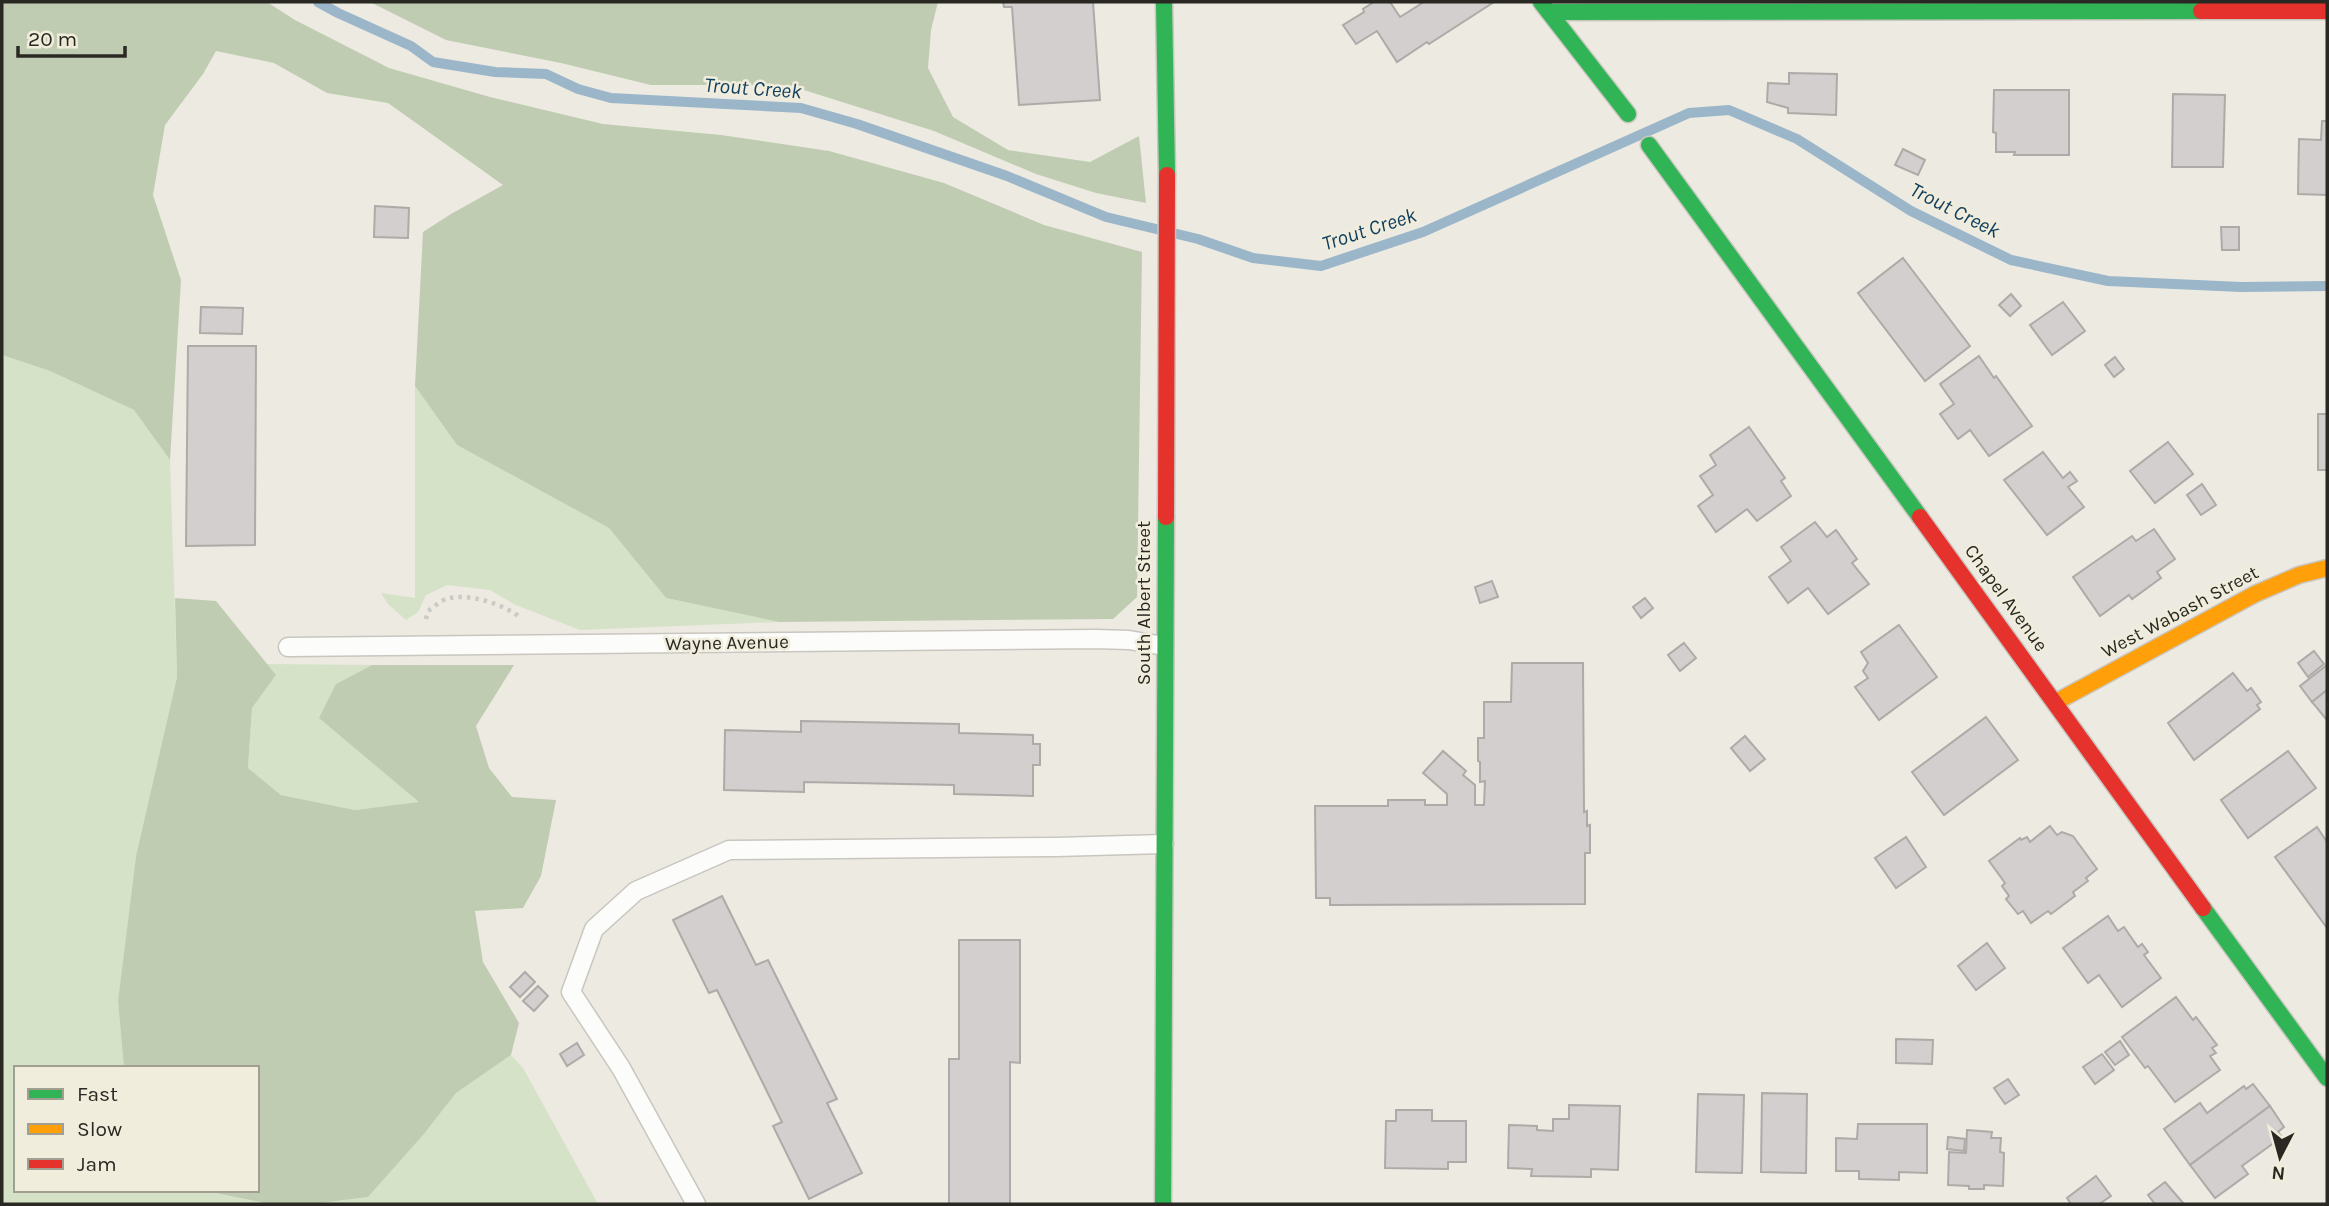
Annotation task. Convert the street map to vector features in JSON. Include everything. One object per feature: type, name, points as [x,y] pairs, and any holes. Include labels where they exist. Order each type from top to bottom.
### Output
[{"type":"street","name":"South Albert Street","points":[[1163,1204],[1168,207],[1164,2]]},
{"type":"street","points":[[1545,7],[1951,13],[2327,11]]},
{"type":"street","points":[[1545,7],[1628,114]]},
{"type":"street","name":"Chapel Avenue","points":[[1649,145],[2327,1078]]},
{"type":"street","name":"West Wabash Street","points":[[2056,702],[2255,594],[2299,575],[2327,568]]},
{"type":"lane","name":"Wayne Avenue","points":[[288,647],[1096,639],[1129,640],[1164,646]]},
{"type":"lane","points":[[696,1204],[621,1068],[571,992],[594,929],[636,891],[729,850],[1164,844]]},
{"type":"green space","points":[[2,2],[267,2],[295,20],[389,68],[490,97],[603,124],[721,135],[829,151],[944,183],[1044,225],[1142,252],[1137,597],[1113,619],[779,622],[666,598],[609,528],[457,445],[415,386],[423,232],[503,185],[388,103],[327,93],[274,63],[216,51],[203,74],[165,125],[153,195],[181,280],[170,460],[134,410],[50,371],[2,355]]},
{"type":"green space","points":[[370,2],[938,2],[931,30],[928,68],[953,117],[1008,150],[1090,162],[1139,136],[1146,203],[1096,193],[1036,174],[934,131],[788,85],[651,85],[561,63],[446,40]]},
{"type":"green space","points":[[2,355],[50,371],[134,410],[170,460],[177,677],[136,856],[118,1001],[124,1066],[14,1066],[14,1192],[211,1192],[270,1204],[2,1204]]},
{"type":"green space","points":[[415,386],[457,445],[609,528],[666,598],[779,622],[580,630],[516,605],[490,590],[447,585],[426,595],[418,612],[406,620],[388,604],[381,593],[415,598]]},
{"type":"green space","points":[[175,598],[216,601],[276,675],[252,708],[248,768],[281,795],[355,810],[419,802],[319,718],[336,684],[372,665],[514,665],[476,726],[489,768],[512,797],[556,800],[541,876],[523,908],[475,911],[483,962],[519,1023],[511,1055],[456,1093],[368,1197],[313,1204],[270,1204],[211,1192],[259,1192],[259,1066],[124,1066],[118,1001],[136,856],[177,677]]},
{"type":"green space","points":[[267,664],[372,665],[336,684],[420,803],[355,810],[281,795],[248,768],[252,708],[276,675]]},
{"type":"green space","points":[[511,1055],[523,1068],[598,1204],[313,1204],[368,1197],[456,1093]]},
{"type":"building","points":[[1003,2],[1093,2],[1100,100],[1019,105],[1012,7],[1004,7]]},
{"type":"building","points":[[1374,2],[1390,2],[1400,17],[1424,2],[1494,2],[1397,62],[1377,31],[1356,44],[1343,25]]},
{"type":"building","points":[[1789,73],[1837,74],[1836,115],[1788,113],[1788,108],[1767,102],[1768,83],[1789,84]]},
{"type":"building","points":[[1994,90],[2069,90],[2069,155],[2014,155],[2015,152],[1996,152],[1996,133],[1993,132]]},
{"type":"building","points":[[2173,94],[2225,95],[2223,167],[2172,167]]},
{"type":"building","points":[[2322,121],[2327,121],[2327,195],[2298,194],[2299,139],[2321,140]]},
{"type":"building","points":[[1903,149],[1925,160],[1918,175],[1895,165]]},
{"type":"building","points":[[375,206],[409,208],[408,238],[374,237]]},
{"type":"building","points":[[2221,227],[2239,227],[2239,250],[2222,250]]},
{"type":"building","points":[[1903,258],[1970,346],[1925,381],[1858,293]]},
{"type":"building","points":[[2011,294],[2021,306],[2010,316],[1999,305]]},
{"type":"building","points":[[2063,302],[2085,331],[2052,355],[2030,325]]},
{"type":"building","points":[[201,307],[243,308],[242,334],[200,333]]},
{"type":"building","points":[[188,346],[256,346],[255,545],[186,546]]},
{"type":"building","points":[[1979,356],[2032,426],[1989,456],[1970,430],[1958,439],[1940,414],[1954,404],[1940,384]]},
{"type":"building","points":[[2115,357],[2124,369],[2114,377],[2105,365]]},
{"type":"building","points":[[2318,414],[2327,414],[2327,470],[2318,470]]},
{"type":"building","points":[[1749,427],[1785,478],[1781,481],[1791,496],[1757,521],[1747,509],[1716,532],[1698,506],[1713,495],[1700,476],[1716,465],[1710,455]]},
{"type":"building","points":[[2168,442],[2193,474],[2155,503],[2130,471]]},
{"type":"building","points":[[2043,452],[2063,478],[2070,472],[2077,481],[2068,487],[2084,507],[2047,535],[2004,480]]},
{"type":"building","points":[[2202,484],[2216,505],[2201,515],[2187,495]]},
{"type":"building","points":[[1815,522],[1827,537],[1836,530],[1857,559],[1852,563],[1869,584],[1828,614],[1808,588],[1788,603],[1769,577],[1791,561],[1781,547]]},
{"type":"building","points":[[2154,529],[2175,559],[2157,572],[2161,578],[2132,599],[2129,595],[2100,616],[2073,577],[2132,536],[2136,541]]},
{"type":"building","points":[[1492,581],[1498,597],[1480,603],[1475,587]]},
{"type":"building","points":[[1645,598],[1653,608],[1641,618],[1633,607]]},
{"type":"building","points":[[1899,625],[1937,677],[1879,720],[1855,687],[1868,678],[1863,671],[1868,663],[1861,652]]},
{"type":"building","points":[[1684,643],[1696,658],[1680,671],[1668,655]]},
{"type":"building","points":[[2314,651],[2324,664],[2308,677],[2298,663]]},
{"type":"building","points":[[1512,663],[1583,663],[1584,812],[1587,811],[1587,826],[1590,825],[1590,853],[1585,853],[1585,904],[1330,905],[1330,898],[1316,898],[1315,806],[1388,806],[1388,800],[1425,800],[1425,805],[1447,805],[1447,794],[1423,773],[1443,751],[1466,771],[1463,775],[1475,785],[1475,805],[1484,805],[1485,781],[1480,782],[1478,738],[1484,738],[1484,702],[1511,702]]},
{"type":"building","points":[[2327,665],[2327,690],[2312,702],[2300,686]]},
{"type":"building","points":[[2233,673],[2247,691],[2251,688],[2261,702],[2257,705],[2260,709],[2194,760],[2168,723]]},
{"type":"building","points":[[2327,690],[2327,718],[2326,719],[2312,702]]},
{"type":"building","points":[[1986,717],[2018,760],[1944,815],[1912,772]]},
{"type":"building","points":[[801,721],[959,724],[959,733],[1033,735],[1033,744],[1040,744],[1040,765],[1033,765],[1033,796],[954,794],[954,785],[804,782],[804,792],[724,790],[725,730],[801,732]]},
{"type":"building","points":[[1745,736],[1765,759],[1750,771],[1731,748]]},
{"type":"building","points":[[2288,751],[2316,788],[2248,838],[2221,800]]},
{"type":"building","points":[[2050,826],[2057,835],[2062,832],[2073,836],[2097,869],[2086,878],[2088,881],[2073,892],[2075,896],[2051,914],[2048,911],[2031,923],[2023,911],[2018,914],[2006,899],[2009,896],[2002,886],[2005,883],[1989,861],[2020,838],[2021,840],[2027,837],[2030,842]]},
{"type":"building","points":[[2317,827],[2327,842],[2327,928],[2275,857]]},
{"type":"building","points":[[1906,837],[1926,867],[1896,888],[1875,858]]},
{"type":"building","points":[[722,896],[756,965],[768,960],[837,1099],[827,1103],[862,1173],[809,1199],[773,1126],[782,1122],[717,990],[709,993],[673,920]]},
{"type":"building","points":[[2108,916],[2118,931],[2124,927],[2138,947],[2142,944],[2148,952],[2144,955],[2161,978],[2122,1007],[2099,975],[2088,983],[2063,948]]},
{"type":"building","points":[[959,940],[1020,940],[1020,1063],[1010,1062],[1010,1204],[949,1204],[949,1059],[959,1059]]},
{"type":"building","points":[[1987,943],[2005,968],[1976,990],[1958,966]]},
{"type":"building","points":[[525,972],[535,982],[520,997],[510,987]]},
{"type":"building","points":[[538,986],[548,996],[534,1011],[523,1001]]},
{"type":"building","points":[[2176,997],[2193,1020],[2196,1017],[2217,1045],[2212,1048],[2216,1053],[2210,1056],[2220,1070],[2175,1102],[2122,1037]]},
{"type":"building","points":[[1896,1039],[1933,1040],[1932,1064],[1896,1063]]},
{"type":"building","points":[[2120,1041],[2129,1055],[2115,1065],[2105,1052]]},
{"type":"building","points":[[577,1043],[584,1055],[567,1066],[560,1054]]},
{"type":"building","points":[[2102,1054],[2114,1070],[2095,1084],[2083,1067]]},
{"type":"building","points":[[2008,1079],[2019,1095],[2005,1104],[1994,1088]]},
{"type":"building","points":[[2253,1084],[2270,1106],[2190,1165],[2164,1129],[2200,1103],[2207,1113],[2244,1086],[2246,1089]]},
{"type":"building","points":[[1762,1093],[1807,1094],[1806,1173],[1761,1172]]},
{"type":"building","points":[[1698,1094],[1744,1095],[1742,1173],[1696,1172]]},
{"type":"building","points":[[1569,1105],[1620,1106],[1618,1170],[1591,1169],[1591,1177],[1531,1176],[1532,1169],[1508,1168],[1509,1125],[1537,1126],[1537,1130],[1553,1131],[1553,1119],[1569,1119]]},
{"type":"building","points":[[2270,1106],[2284,1127],[2278,1132],[2282,1137],[2242,1166],[2248,1174],[2215,1198],[2190,1165]]},
{"type":"building","points":[[1396,1110],[1432,1110],[1432,1121],[1466,1121],[1466,1162],[1448,1162],[1448,1169],[1385,1168],[1386,1121],[1396,1121]]},
{"type":"building","points":[[1858,1124],[1927,1124],[1927,1173],[1899,1172],[1899,1180],[1859,1179],[1859,1171],[1836,1171],[1836,1138],[1857,1139]]},
{"type":"building","points":[[1967,1130],[1992,1132],[1991,1138],[2001,1138],[2000,1152],[2004,1153],[2003,1186],[1984,1185],[1984,1189],[1969,1189],[1969,1186],[1948,1185],[1949,1152],[1966,1153]]},
{"type":"building","points":[[1948,1137],[1965,1139],[1964,1151],[1947,1149]]},
{"type":"building","points":[[2096,1176],[2111,1196],[2099,1204],[2071,1204],[2067,1198]]},
{"type":"building","points":[[2165,1182],[2184,1204],[2155,1204],[2148,1195]]},
{"type":"waterway","name":"Trout Creek","points":[[318,2],[411,46],[433,62],[495,72],[546,74],[578,89],[611,98],[801,108],[857,124],[1007,176],[1106,217],[1198,239],[1253,258],[1321,266],[1423,232],[1689,113],[1729,110],[1797,139],[1911,211],[2011,260],[2108,281],[2241,287],[2327,286]]},
{"type":"traffic: fast","points":[[1164,2],[1167,175]]},
{"type":"traffic: fast","points":[[1541,2],[1628,114]]},
{"type":"traffic: fast","points":[[1549,12],[2201,11]]},
{"type":"traffic: fast","points":[[1649,145],[1920,517]]},
{"type":"traffic: fast","points":[[1163,1204],[1166,517]]},
{"type":"traffic: fast","points":[[2203,908],[2327,1078]]},
{"type":"traffic: slow","points":[[2056,702],[2255,594],[2299,575],[2327,568]]},
{"type":"traffic: jam","points":[[2201,11],[2327,11]]},
{"type":"traffic: jam","points":[[1166,517],[1167,175]]},
{"type":"traffic: jam","points":[[1920,517],[2203,908]]}]
